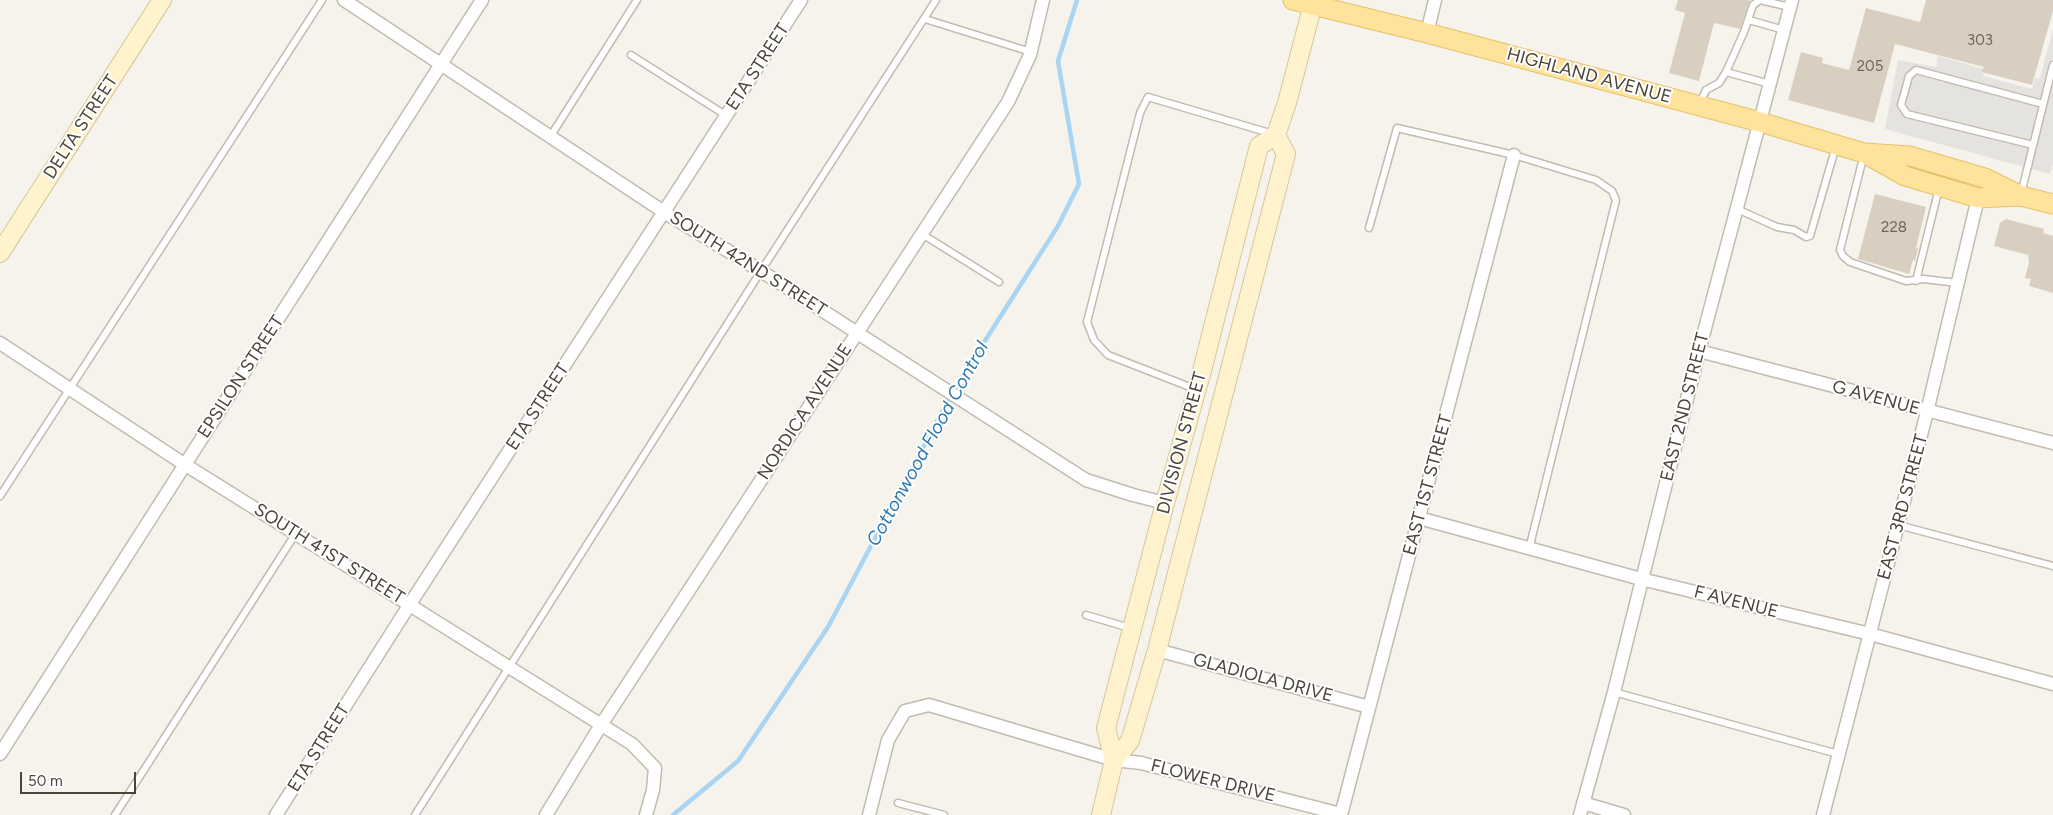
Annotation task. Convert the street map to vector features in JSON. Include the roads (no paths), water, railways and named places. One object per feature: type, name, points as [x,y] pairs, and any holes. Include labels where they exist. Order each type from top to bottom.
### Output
[{"type":"main road","name":"DELTA STREET","points":[[0,253],[162,0]]},
{"type":"main road","name":"HIGHLAND AVENUE","points":[[1292,0],[1313,3],[1760,122],[1864,153],[1905,176],[1978,198],[2021,196]]},
{"type":"main road","points":[[1276,135],[1287,103],[1313,3]]},
{"type":"main road","name":"DIVISION STREET","points":[[1101,815],[1114,760],[1130,741],[1157,650],[1286,154],[1276,135],[1259,146],[1106,728],[1114,760]]},
{"type":"main road","name":"HIGHLAND AVENUE","points":[[1864,153],[1910,156],[1984,178],[2021,196],[2053,204]]},
{"type":"street","name":"SOUTH 42ND STREET","points":[[344,0],[664,212],[761,271],[1086,480],[1133,496],[1165,503]]},
{"type":"street","name":"EPSILON STREET","points":[[0,754],[482,0]]},
{"type":"street","name":"ETA STREET","points":[[276,815],[410,604],[802,0]]},
{"type":"street","name":"NORDICA AVENUE","points":[[546,815],[601,725],[1008,102],[1031,52],[1043,0]]},
{"type":"street","points":[[1427,33],[1435,0]]},
{"type":"street","name":"EAST 2ND STREET","points":[[1581,809],[1614,692],[1699,351],[1791,4]]},
{"type":"street","name":"EAST 1ST STREET","points":[[1341,814],[1514,155]]},
{"type":"street","name":"EAST 3RD STREET","points":[[1823,815],[1928,412],[1978,198]]},
{"type":"street","name":"SOUTH 41ST STREET","points":[[0,343],[184,464],[296,532],[632,744],[655,768],[653,790],[646,815]]},
{"type":"street","name":"G AVENUE","points":[[1699,351],[2053,443]]},
{"type":"street","name":"F AVENUE","points":[[1419,518],[1641,579],[1870,634],[2053,684]]},
{"type":"street","name":"GLADIOLA DRIVE","points":[[1157,650],[1370,707]]},
{"type":"street","name":"FLOWER DRIVE","points":[[869,815],[888,740],[905,711],[929,705],[1114,760],[1141,763],[1341,814]]},
{"type":"street","points":[[1581,809],[1624,815]]},
{"type":"lane","points":[[0,496],[322,0]]},
{"type":"lane","points":[[550,137],[637,0]]},
{"type":"lane","points":[[415,815],[936,0]]},
{"type":"lane","points":[[1699,106],[1706,90],[1720,83],[1726,72],[1749,20],[1753,5],[1760,0],[1791,4]]},
{"type":"lane","points":[[925,19],[1031,52]]},
{"type":"lane","points":[[1749,20],[1784,30]]},
{"type":"lane","points":[[631,55],[727,116]]},
{"type":"lane","points":[[2021,196],[2053,64]]},
{"type":"lane","points":[[2033,145],[1907,114],[1901,105],[1908,76],[1916,70],[2043,104]]},
{"type":"lane","points":[[1726,72],[1770,84]]},
{"type":"lane","points":[[1196,389],[1108,355],[1094,340],[1087,322],[1140,113],[1148,97],[1276,135]]},
{"type":"lane","points":[[1369,228],[1397,128],[1514,155],[1596,180],[1606,185],[1616,200],[1529,549]]},
{"type":"lane","points":[[1736,209],[1777,227],[1794,230],[1806,237],[1810,236],[1836,144]]},
{"type":"lane","points":[[1864,153],[1840,250],[1843,256],[1850,262],[1906,281],[1924,279],[1957,283]]},
{"type":"lane","points":[[1916,281],[1940,187]]},
{"type":"lane","points":[[922,234],[999,282]]},
{"type":"lane","points":[[1898,525],[2053,566]]},
{"type":"lane","points":[[115,815],[296,532]]},
{"type":"lane","points":[[1086,615],[1133,629]]},
{"type":"lane","points":[[1614,692],[1838,754]]},
{"type":"lane","points":[[898,803],[944,815]]},
{"type":"waterway","name":"Cottonwood Flood Control","points":[[673,815],[738,761],[828,627],[953,391],[1058,226],[1079,184],[1058,61],[1077,0]]}]
